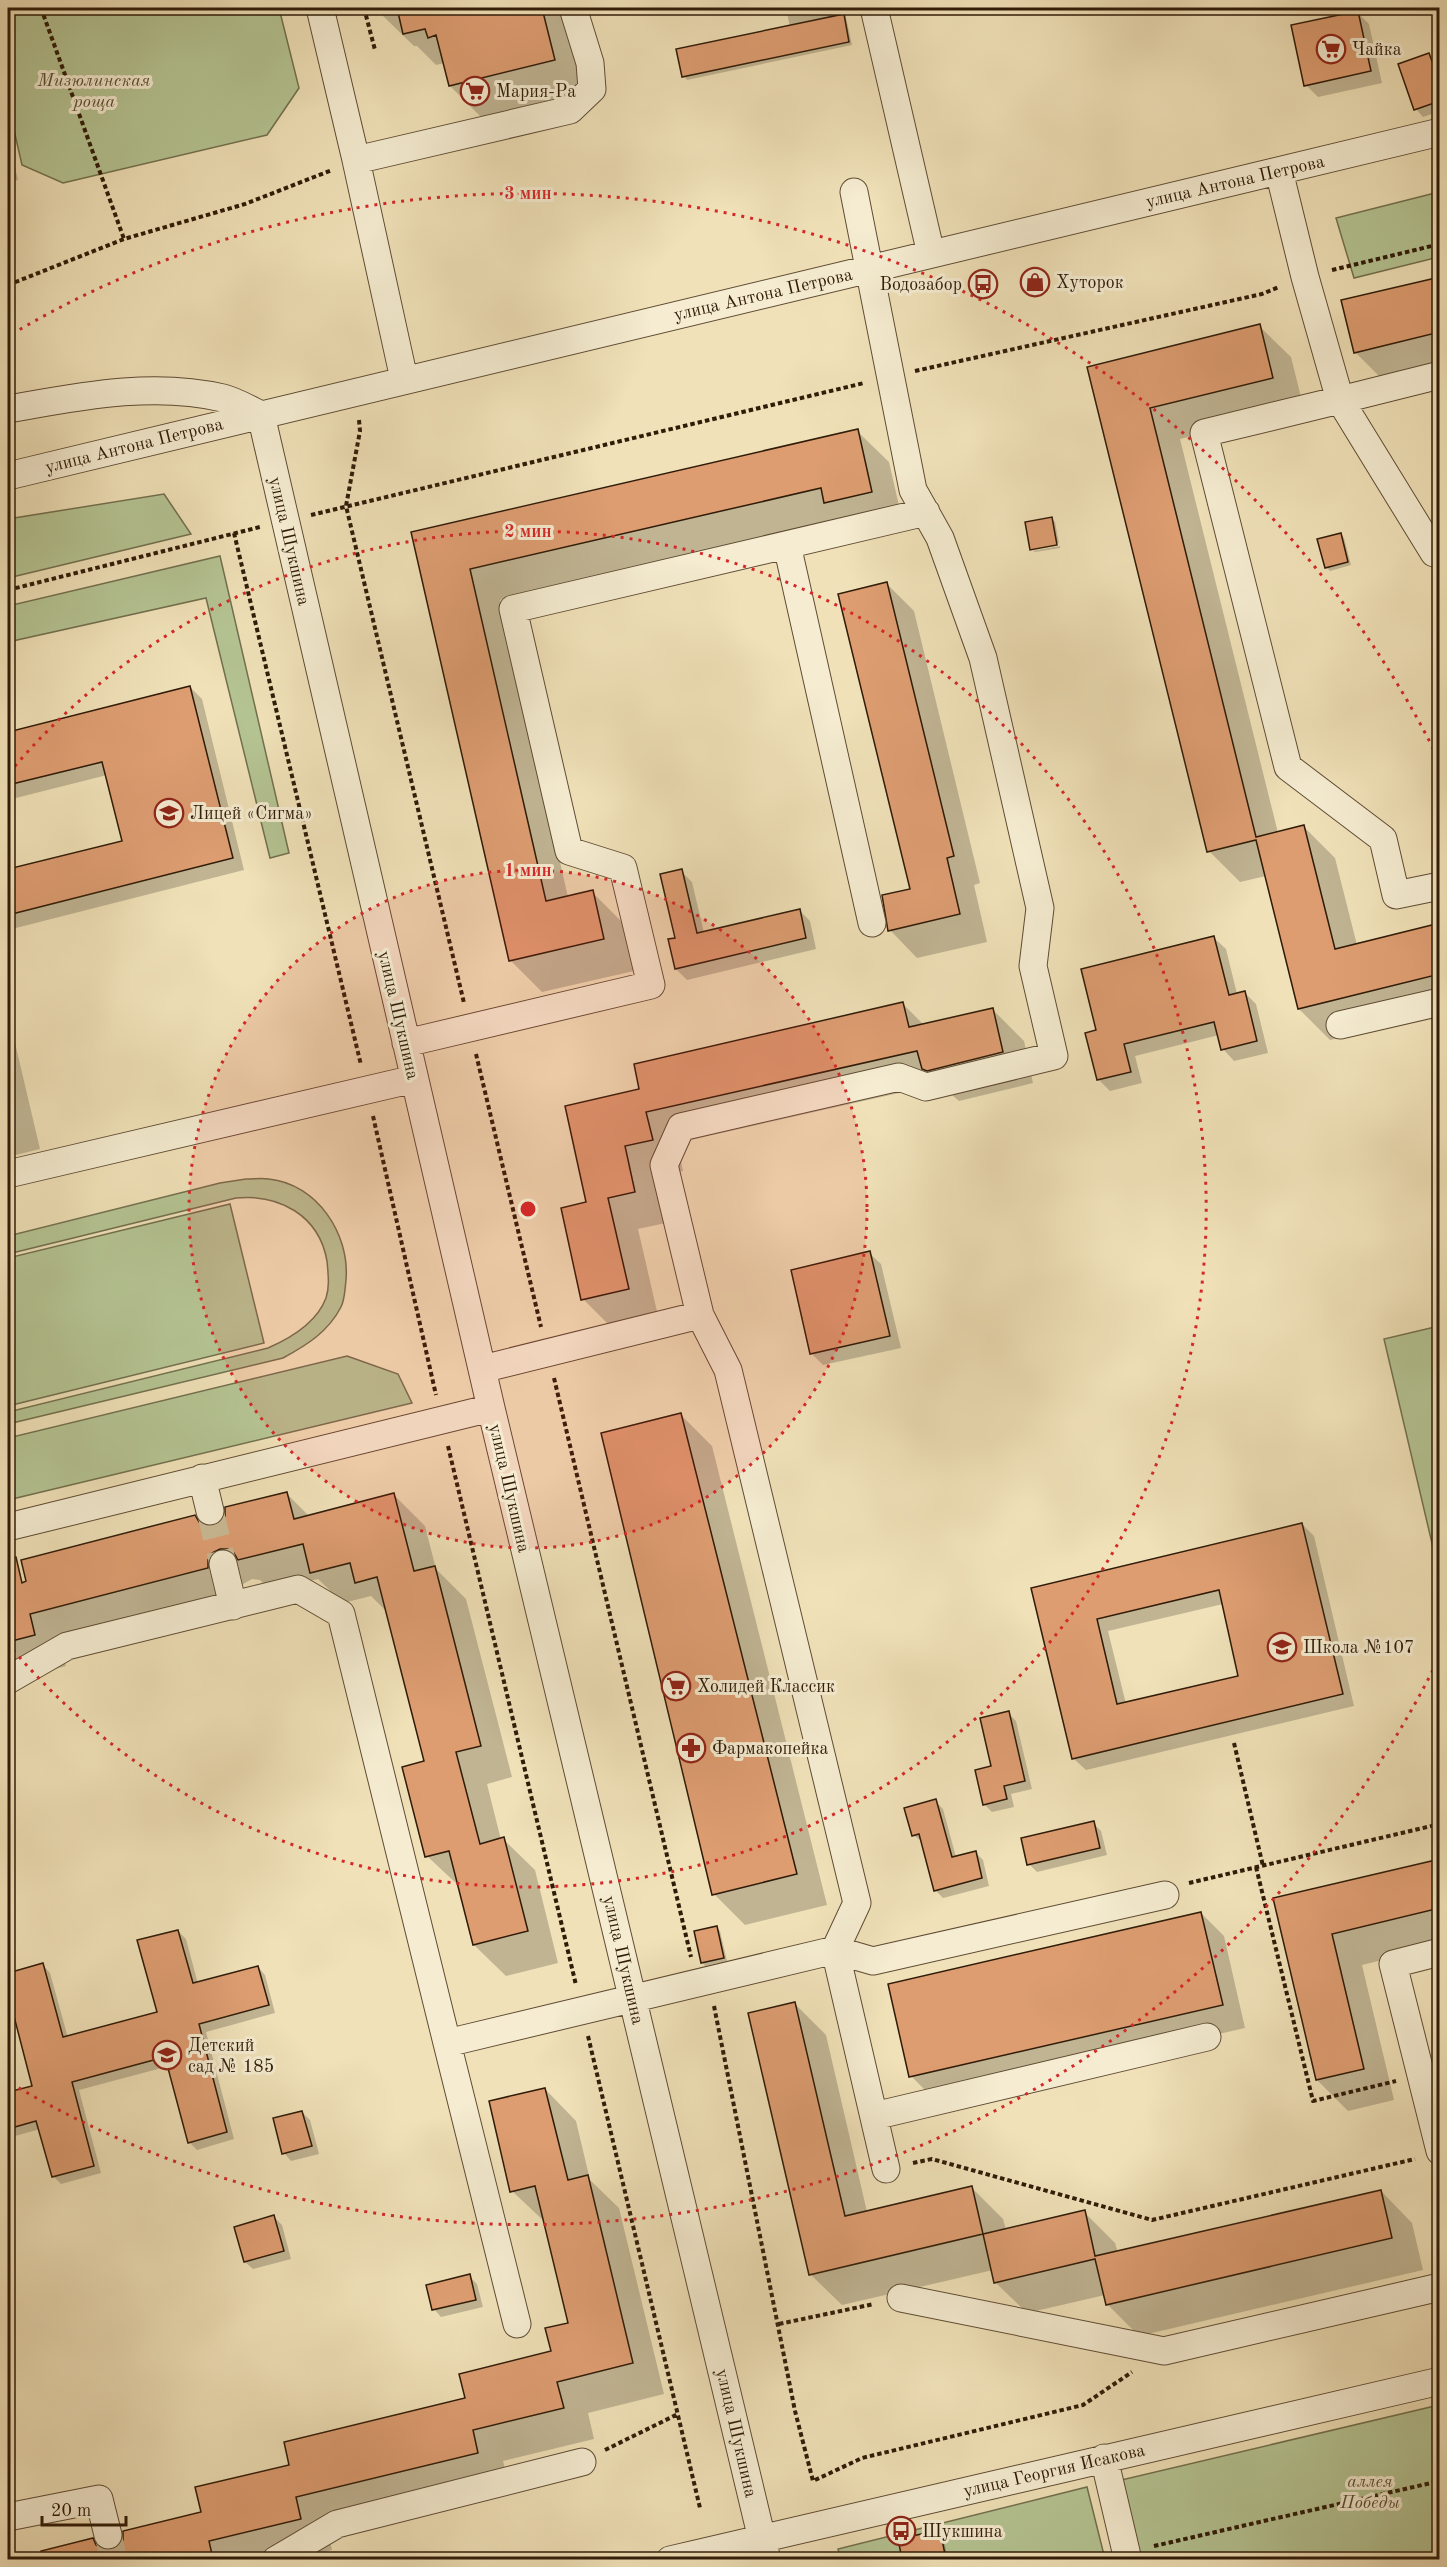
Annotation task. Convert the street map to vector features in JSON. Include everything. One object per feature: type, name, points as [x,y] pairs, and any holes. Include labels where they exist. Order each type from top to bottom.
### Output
[{"type":"street","points":[[320,8],[404,379]]},
{"type":"street","points":[[356,160],[570,110],[592,89],[590,63],[573,8]]},
{"type":"street","points":[[874,8],[931,254]]},
{"type":"street","name":"улица Антона Петрова","points":[[8,476],[404,379],[1440,132]]},
{"type":"street","points":[[1279,171],[1305,277],[1340,400],[1434,553]]},
{"type":"street","points":[[854,192],[913,490],[940,538],[983,658],[1040,908],[1033,966],[1054,1056],[926,1087],[899,1077],[681,1127],[664,1165],[700,1315],[728,1370],[857,1903],[835,1950],[886,2169]]},
{"type":"street","points":[[1440,375],[1204,433],[1288,767],[1383,839],[1396,895],[1440,886]]},
{"type":"street","name":"улица Антона Петрова","points":[[8,409],[75,397],[159,390],[224,398],[261,415]]},
{"type":"street","name":"улица Шукшина","points":[[261,415],[491,1408],[764,2548]]},
{"type":"street","points":[[406,1043],[651,985],[623,868],[569,851],[513,609],[926,512]]},
{"type":"street","points":[[787,545],[872,923]]},
{"type":"street","points":[[1340,1025],[1440,1002]]},
{"type":"street","points":[[8,1174],[414,1079]]},
{"type":"street","points":[[482,1369],[700,1315]]},
{"type":"street","points":[[8,1527],[491,1408]]},
{"type":"street","points":[[202,1479],[210,1511]]},
{"type":"street","points":[[223,1564],[233,1606]]},
{"type":"street","points":[[8,1680],[67,1646],[298,1589],[341,1614],[517,2324]]},
{"type":"street","points":[[447,2043],[835,1950],[873,1961],[1176,1889]]},
{"type":"street","points":[[1428,2155],[1421,2076],[1393,1964],[1440,1952]]},
{"type":"street","points":[[874,2116],[1207,2037]]},
{"type":"street","points":[[901,2298],[1164,2351],[1440,2287]]},
{"type":"street","name":"улица Георгия Исакова","points":[[670,2559],[764,2548],[1104,2458],[1440,2381]]},
{"type":"street","points":[[1104,2458],[1127,2556]]},
{"type":"street","points":[[276,2559],[337,2524],[582,2462]]},
{"type":"street","points":[[8,2517],[99,2499],[108,2535]]},
{"type":"path","points":[[40,8],[124,239]]},
{"type":"path","points":[[364,8],[375,50]]},
{"type":"path","points":[[8,285],[124,239],[244,204],[356,160]]},
{"type":"path","points":[[8,590],[234,533],[890,376],[1263,294],[1305,277],[1440,244]]},
{"type":"path","points":[[355,392],[360,431],[346,506],[548,1353],[703,1983],[795,2411],[813,2481],[862,2458],[1083,2405],[1164,2351]]},
{"type":"path","points":[[234,533],[700,2508]]},
{"type":"path","points":[[1234,1743],[1263,1866]]},
{"type":"path","points":[[1176,1889],[1256,1867],[1440,1824]]},
{"type":"path","points":[[1256,1867],[1312,2101],[1421,2076]]},
{"type":"path","points":[[886,2169],[932,2158],[1152,2220],[1428,2155]]},
{"type":"path","points":[[778,2324],[901,2298]]},
{"type":"path","points":[[582,2462],[678,2414]]},
{"type":"path","points":[[1127,2556],[1440,2481]]},
{"type":"green space","name":"Мизюлинская роща","points":[[8,8],[279,8],[299,88],[267,135],[63,183],[22,165],[8,104]]},
{"type":"green space","points":[[1439,192],[1439,257],[1354,278],[1336,218]]},
{"type":"green space","points":[[164,494],[191,534],[8,578],[8,519]]},
{"type":"green space","points":[[220,556],[289,853],[270,858],[206,598],[8,642],[8,606]]},
{"type":"green space","points":[[246,1179],[269,1179],[302,1190],[316,1201],[336,1229],[346,1263],[346,1280],[341,1307],[330,1324],[308,1343],[283,1358],[8,1424],[8,1412],[268,1348],[286,1339],[310,1322],[322,1307],[327,1293],[327,1261],[323,1245],[306,1220],[295,1211],[267,1200],[236,1198],[8,1254],[8,1236],[220,1183]]},
{"type":"green space","points":[[230,1204],[264,1343],[8,1406],[8,1258]]},
{"type":"green space","points":[[1440,1326],[1439,1573],[1384,1339]]},
{"type":"green space","points":[[347,1356],[398,1374],[412,1403],[8,1500],[8,1438]]},
{"type":"green space","name":"аллея Победы","points":[[1439,2405],[1439,2551],[1404,2559],[1138,2559],[1117,2481]]},
{"type":"green space","points":[[1087,2487],[1105,2559],[841,2560],[838,2549]]},
{"type":"building","points":[[397,8],[542,8],[555,60],[449,86],[436,35],[428,38],[425,29],[403,34]]},
{"type":"building","points":[[1358,11],[1371,71],[1304,86],[1291,25]]},
{"type":"building","points":[[844,14],[849,42],[682,77],[676,49]]},
{"type":"building","points":[[1429,53],[1440,83],[1440,101],[1414,110],[1398,64]]},
{"type":"building","points":[[1440,277],[1440,332],[1354,353],[1341,300]]},
{"type":"building","points":[[1260,324],[1273,378],[1150,408],[1256,837],[1304,825],[1335,949],[1440,923],[1440,974],[1298,1009],[1256,840],[1207,852],[1087,367]]},
{"type":"building","points":[[858,429],[872,492],[824,503],[821,488],[470,569],[546,901],[593,890],[604,939],[509,961],[411,532]]},
{"type":"building","points":[[1052,517],[1057,545],[1030,550],[1025,522]]},
{"type":"building","points":[[1341,533],[1348,562],[1325,568],[1317,539]]},
{"type":"building","points":[[887,582],[954,856],[947,858],[960,914],[888,931],[882,895],[910,889],[838,594]]},
{"type":"building","name":"Лицей «Сигма»","points":[[190,686],[233,858],[8,915],[8,869],[122,841],[102,762],[8,785],[8,732]]},
{"type":"building","points":[[682,869],[697,933],[800,909],[806,938],[675,969],[668,939],[675,938],[660,874]]},
{"type":"building","points":[[1214,936],[1229,995],[1245,991],[1257,1041],[1221,1050],[1214,1022],[1124,1044],[1131,1072],[1097,1080],[1085,1033],[1096,1030],[1081,969]]},
{"type":"building","points":[[903,1002],[909,1027],[993,1008],[1003,1052],[927,1071],[922,1069],[917,1051],[646,1112],[653,1140],[625,1146],[635,1192],[608,1198],[629,1289],[581,1300],[561,1208],[586,1202],[565,1106],[639,1089],[634,1064]]},
{"type":"building","points":[[870,1251],[890,1336],[810,1354],[791,1270]]},
{"type":"building","points":[[681,1413],[797,1874],[712,1895],[601,1433]]},
{"type":"building","points":[[287,1492],[294,1519],[394,1493],[414,1571],[435,1566],[481,1746],[456,1752],[480,1844],[504,1837],[528,1931],[473,1945],[449,1851],[425,1857],[402,1767],[424,1761],[377,1577],[355,1583],[350,1563],[310,1573],[303,1544],[238,1560],[228,1549],[220,1549],[212,1553],[208,1560],[208,1568],[30,1614],[35,1635],[8,1642],[8,1558],[16,1557],[22,1583],[26,1581],[21,1560],[195,1515],[205,1526],[214,1526],[225,1516],[225,1507]]},
{"type":"building","name":"Школа №107","points":[[1302,1523],[1343,1694],[1072,1759],[1031,1588]],"holes":[[[1219,1590],[1238,1676],[1117,1704],[1097,1619]]]},
{"type":"building","points":[[1009,1711],[1025,1781],[1004,1786],[1007,1799],[983,1805],[975,1770],[991,1766],[980,1718]]},
{"type":"building","points":[[936,1799],[952,1857],[976,1851],[982,1878],[934,1891],[919,1834],[912,1836],[904,1808]]},
{"type":"building","points":[[1094,1821],[1100,1848],[1027,1865],[1021,1838]]},
{"type":"building","points":[[1440,1859],[1440,1908],[1332,1934],[1364,2069],[1316,2080],[1273,1898]]},
{"type":"building","points":[[1201,1912],[1223,2005],[909,2077],[888,1984]]},
{"type":"building","points":[[717,1926],[724,1958],[701,1963],[694,1931]]},
{"type":"building","points":[[178,1930],[193,1983],[258,1966],[269,2005],[199,2024],[227,2132],[188,2143],[165,2057],[72,2082],[94,2166],[52,2177],[36,2121],[8,2129],[8,2092],[32,2086],[8,1993],[8,1973],[43,1963],[63,2037],[157,2012],[137,1940]]},
{"type":"building","points":[[795,2002],[845,2216],[972,2186],[983,2234],[809,2275],[748,2013]]},
{"type":"building","points":[[545,2088],[568,2180],[588,2175],[633,2363],[557,2382],[564,2408],[473,2430],[478,2453],[296,2497],[301,2519],[209,2541],[213,2559],[42,2559],[41,2551],[93,2538],[96,2545],[103,2550],[112,2550],[123,2540],[123,2531],[201,2512],[195,2487],[289,2465],[284,2442],[465,2398],[459,2374],[551,2351],[545,2328],[568,2323],[535,2186],[510,2192],[489,2101]]},
{"type":"building","points":[[302,2111],[312,2146],[282,2154],[273,2118]]},
{"type":"building","points":[[1381,2190],[1392,2238],[1106,2305],[1095,2259],[994,2283],[983,2234],[1085,2210],[1095,2256]]},
{"type":"building","points":[[274,2215],[284,2251],[244,2262],[234,2227]]},
{"type":"building","points":[[470,2274],[476,2300],[432,2310],[426,2285]]},
{"type":"building","points":[[940,2530],[946,2559],[902,2559],[898,2539]]},
{"type":"tunnel","points":[[210,1511],[223,1564]]},
{"type":"tunnel","points":[[108,2535],[114,2560]]},
{"type":"place","name":"Чайка","points":[[1331,49]]},
{"type":"place","name":"Мария-Ра","points":[[475,91]]},
{"type":"place","name":"Хуторок","points":[[1035,282]]},
{"type":"place","name":"Водозабор","points":[[983,284]]},
{"type":"place","name":"Лицей «Сигма»","points":[[169,813]]},
{"type":"place","name":"Школа №107","points":[[1282,1647]]},
{"type":"place","name":"Холидей Классик","points":[[676,1686]]},
{"type":"place","name":"Фармакопейка","points":[[691,1748]]},
{"type":"place","name":"Детский сад № 185","points":[[167,2055]]},
{"type":"place","name":"Шукшина","points":[[901,2531]]}]
